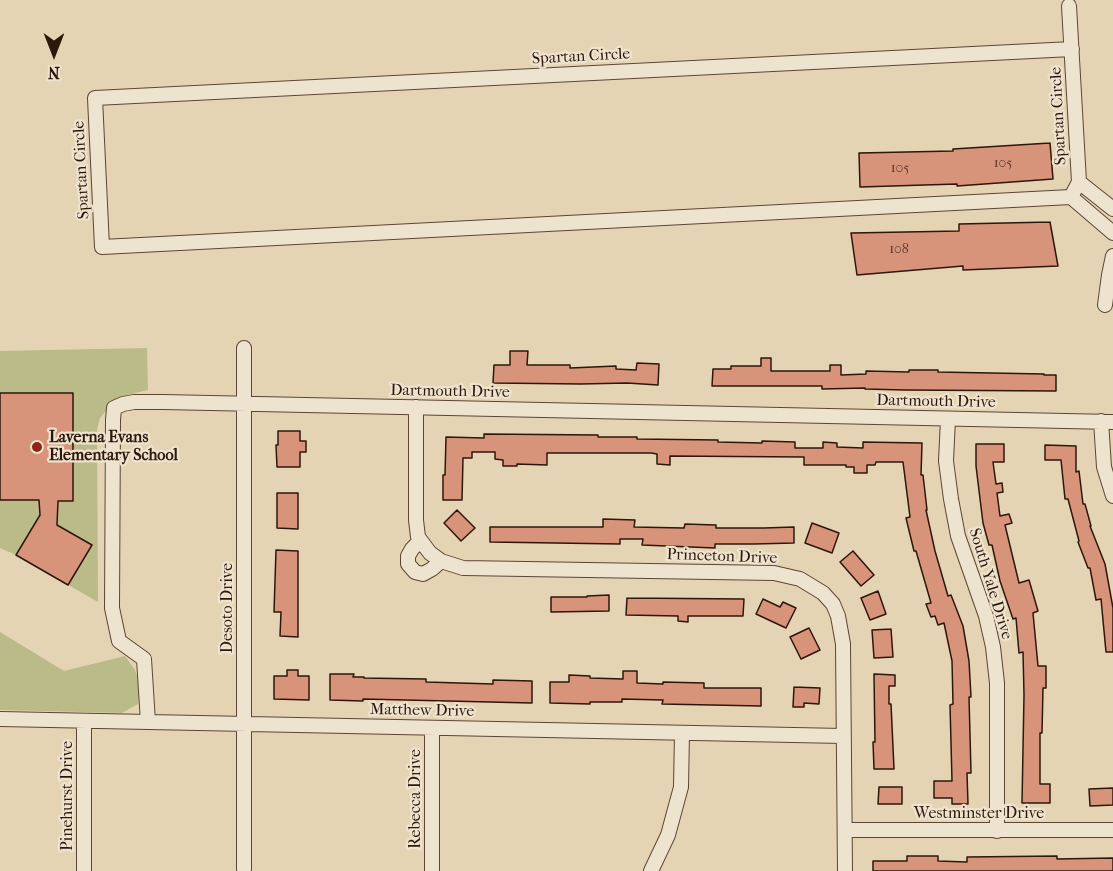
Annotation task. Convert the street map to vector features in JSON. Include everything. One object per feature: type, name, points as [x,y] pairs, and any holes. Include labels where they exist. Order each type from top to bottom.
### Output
[{"type":"street","name":"Spartan Circle","points":[[1069,6],[1072,49],[1079,182],[1071,197],[102,247],[95,98],[1072,49]]},
{"type":"street","name":"Spartan Circle","points":[[1079,182],[1113,209]]},
{"type":"street","points":[[1071,197],[1113,233]]},
{"type":"street","points":[[1105,305],[1113,256]]},
{"type":"street","name":"Desoto Drive","points":[[244,348],[244,869]]},
{"type":"street","name":"Dartmouth Drive","points":[[148,722],[144,659],[119,641],[112,608],[113,420],[114,408],[123,404],[134,402],[416,407],[1107,422]]},
{"type":"street","points":[[416,407],[418,537],[430,553],[441,561],[432,570],[423,574],[415,572],[408,564],[408,556],[420,540]]},
{"type":"street","name":"South Yale Drive","points":[[948,419],[946,461],[958,536],[986,616],[993,647],[997,683],[997,831]]},
{"type":"street","points":[[1107,422],[1104,467],[1113,496]]},
{"type":"street","name":"Princeton Drive","points":[[441,561],[463,568],[774,573],[800,579],[823,593],[833,604],[838,616],[843,644],[845,871]]},
{"type":"street","name":"Matthew Drive","points":[[0,719],[843,736]]},
{"type":"street","name":"Pinehurst Drive","points":[[84,721],[84,871]]},
{"type":"street","name":"Rebecca Drive","points":[[432,728],[432,871]]},
{"type":"street","points":[[651,871],[668,835],[681,787],[682,733]]},
{"type":"street","name":"Westminster Drive","points":[[845,830],[1113,830]]},
{"type":"green space","points":[[147,348],[148,390],[127,395],[113,402],[100,418],[97,430],[98,602],[0,548],[0,351]]},
{"type":"green space","points":[[0,632],[64,671],[125,656],[135,670],[141,688],[138,704],[122,713],[0,710]]},
{"type":"building","points":[[1050,143],[1053,179],[957,186],[957,184],[860,187],[859,153],[953,151],[953,149]]},
{"type":"building","points":[[1050,222],[1058,266],[963,270],[963,266],[857,275],[851,233],[959,231],[959,224]]},
{"type":"building","points":[[510,351],[528,351],[527,365],[570,365],[570,368],[616,366],[616,369],[636,370],[637,363],[659,364],[658,385],[493,383],[494,365],[510,365]]},
{"type":"building","points":[[761,358],[771,358],[771,371],[830,371],[830,365],[841,365],[841,375],[866,374],[866,371],[938,370],[938,372],[1056,375],[1056,391],[712,386],[713,369],[731,369],[731,366],[761,366]]},
{"type":"building","name":"Laverna Evans Elementary School","points":[[0,393],[73,393],[73,501],[58,501],[57,525],[92,545],[68,585],[16,555],[40,515],[39,500],[0,500]]},
{"type":"building","points":[[278,431],[300,431],[300,441],[306,441],[306,452],[300,452],[300,467],[277,467]]},
{"type":"building","points":[[484,434],[598,435],[598,437],[637,437],[637,439],[718,440],[718,442],[795,442],[795,448],[823,448],[823,442],[837,443],[837,447],[863,448],[863,442],[922,443],[921,475],[923,475],[926,510],[948,596],[951,595],[963,626],[969,661],[971,773],[967,773],[968,804],[952,804],[952,798],[934,798],[934,781],[952,781],[950,705],[953,704],[952,661],[944,623],[938,625],[935,616],[931,617],[926,604],[931,603],[906,518],[910,517],[903,462],[876,462],[875,465],[867,465],[867,473],[854,473],[854,467],[846,467],[846,465],[804,465],[804,457],[670,456],[670,465],[657,464],[657,454],[651,453],[547,453],[547,465],[503,466],[503,460],[495,459],[495,452],[472,452],[472,458],[463,458],[462,500],[443,500],[446,437],[484,438]]},
{"type":"building","points":[[976,444],[1004,444],[1004,462],[993,462],[996,484],[1002,483],[1003,492],[997,493],[1000,516],[1009,514],[1012,523],[1005,525],[1019,583],[1029,580],[1038,611],[1033,613],[1038,666],[1046,666],[1042,733],[1040,733],[1040,784],[1050,784],[1050,803],[1022,803],[1023,652],[1019,653],[1016,618],[1013,619],[1000,581],[992,545],[989,545],[983,523],[976,466]]},
{"type":"building","points":[[1045,445],[1076,446],[1076,472],[1079,471],[1083,504],[1085,504],[1090,526],[1105,564],[1113,608],[1113,652],[1106,652],[1101,599],[1096,600],[1090,568],[1088,568],[1078,542],[1068,499],[1065,499],[1061,460],[1045,460]]},
{"type":"building","points":[[277,493],[298,493],[298,529],[277,528]]},
{"type":"building","points":[[457,510],[475,528],[461,541],[444,523]]},
{"type":"building","points":[[603,519],[635,520],[634,527],[684,528],[685,524],[716,525],[716,528],[794,527],[794,543],[715,544],[715,548],[642,545],[643,539],[620,539],[620,544],[490,542],[490,527],[603,527]]},
{"type":"building","points":[[812,523],[839,533],[832,553],[805,543]]},
{"type":"building","points":[[276,550],[298,551],[298,637],[280,636],[281,612],[274,612]]},
{"type":"building","points":[[853,551],[874,575],[861,586],[840,562]]},
{"type":"building","points":[[878,591],[886,614],[870,620],[861,598]]},
{"type":"building","points":[[609,595],[609,611],[551,612],[551,597]]},
{"type":"building","points":[[627,598],[744,599],[743,616],[688,616],[688,622],[678,621],[678,616],[626,615]]},
{"type":"building","points":[[763,599],[780,607],[783,602],[796,608],[786,628],[756,614]]},
{"type":"building","points":[[809,628],[820,650],[801,659],[790,637]]},
{"type":"building","points":[[891,629],[893,657],[874,658],[872,630]]},
{"type":"building","points":[[287,670],[298,670],[298,676],[309,676],[309,700],[274,699],[274,676],[287,676]]},
{"type":"building","points":[[623,671],[637,671],[637,683],[704,683],[704,688],[761,688],[761,706],[662,704],[663,700],[622,699],[622,702],[590,702],[590,704],[550,703],[550,682],[569,682],[569,675],[623,679]]},
{"type":"building","points":[[330,674],[354,674],[353,677],[364,678],[426,679],[426,682],[493,684],[493,680],[532,681],[532,703],[330,700]]},
{"type":"building","points":[[874,674],[895,675],[895,686],[889,686],[894,769],[874,769]]},
{"type":"building","points":[[794,687],[820,688],[819,704],[804,703],[804,707],[793,707]]},
{"type":"building","points":[[879,787],[902,787],[902,804],[878,804]]},
{"type":"building","points":[[1113,788],[1113,805],[1090,806],[1089,789]]},
{"type":"building","points":[[907,856],[938,856],[938,861],[967,862],[967,857],[1113,858],[1113,871],[873,871],[873,861],[907,861]]},
{"type":"place","name":"Laverna Evans Elementary School","points":[[37,447]]}]
